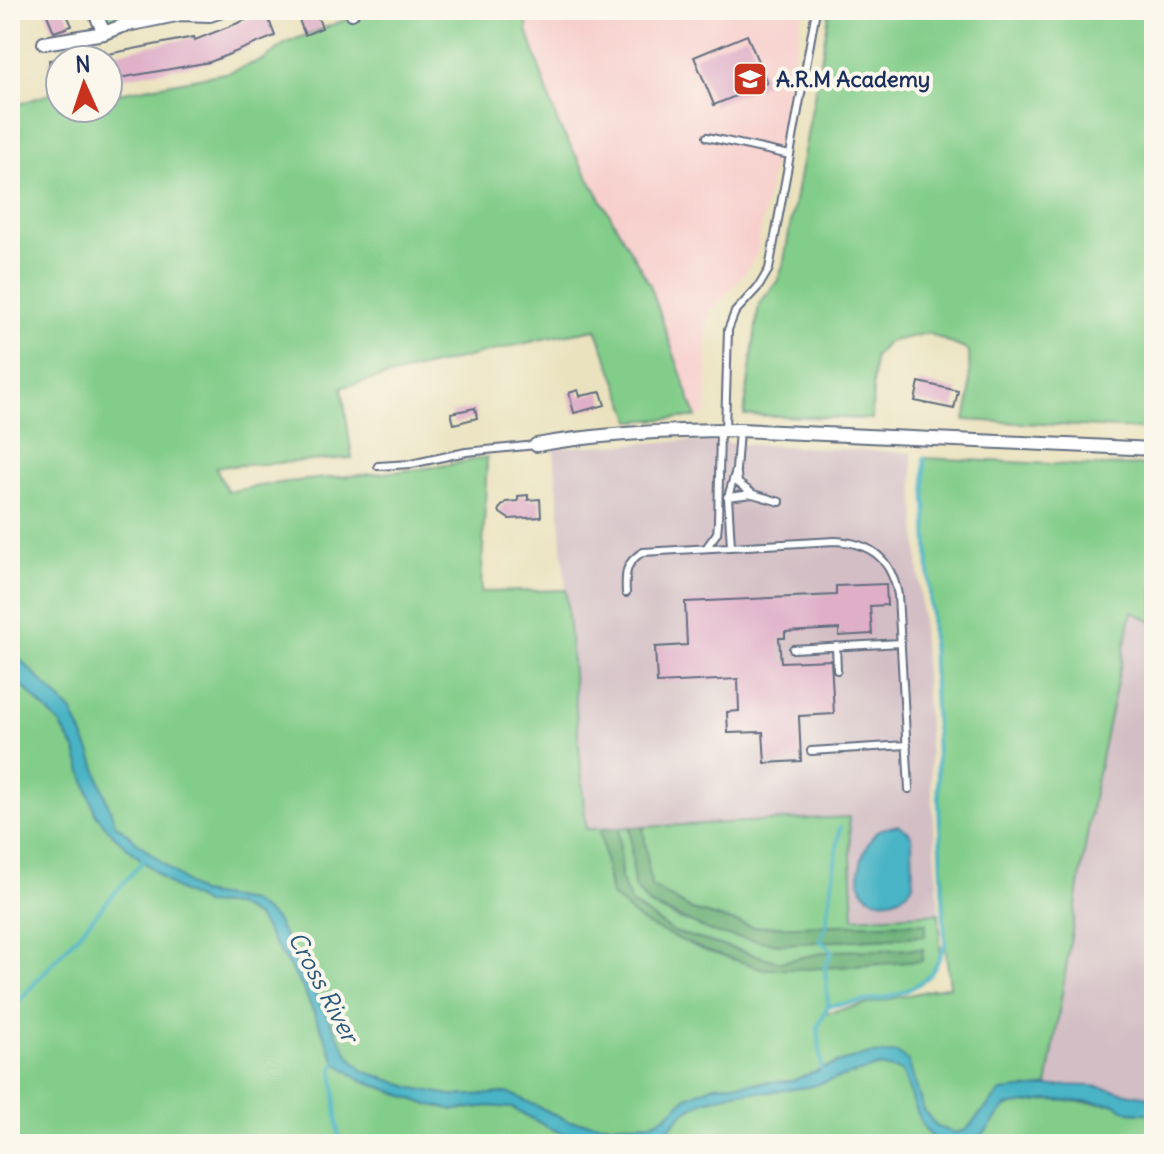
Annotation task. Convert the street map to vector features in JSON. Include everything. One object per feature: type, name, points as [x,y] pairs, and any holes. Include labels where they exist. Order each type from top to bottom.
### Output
[{"type":"street","points":[[94,10],[104,33]]},
{"type":"street","points":[[44,43],[70,35],[104,33],[122,26],[189,12],[210,15],[225,10]]},
{"type":"street","points":[[536,445],[577,438],[728,430],[1154,449]]},
{"type":"lane","points":[[706,548],[717,533],[728,430],[728,330],[735,312],[759,286],[769,269],[816,10]]},
{"type":"lane","points":[[707,137],[790,155]]},
{"type":"lane","points":[[728,430],[738,483],[753,494],[780,502]]},
{"type":"lane","points":[[378,466],[536,445]]},
{"type":"lane","points":[[731,546],[728,497],[736,470]]},
{"type":"lane","points":[[719,498],[753,494]]},
{"type":"lane","points":[[626,593],[627,565],[643,552],[835,541],[853,542],[872,551],[890,567],[895,580],[909,789]]},
{"type":"lane","points":[[793,649],[901,643]]},
{"type":"lane","points":[[836,646],[837,670]]},
{"type":"lane","points":[[811,751],[907,745]]},
{"type":"shaded area","points":[[527,10],[803,10],[756,255],[745,273],[711,311],[707,328],[706,414],[696,417],[650,285],[558,124],[527,30]]},
{"type":"shaded area","points":[[686,441],[912,453],[939,913],[854,918],[848,817],[586,829],[554,448]]},
{"type":"shaded area","points":[[1132,610],[1154,623],[1154,1097],[1138,1097],[1092,1086],[1047,1087],[1094,792]]},
{"type":"green space","points":[[99,10],[173,10],[111,23],[103,19]]},
{"type":"green space","points":[[370,10],[527,10],[527,30],[558,124],[650,285],[696,417],[632,421],[596,329],[342,387],[352,458],[215,467],[228,492],[292,481],[422,469],[487,457],[481,592],[566,590],[586,829],[600,829],[611,895],[643,923],[764,969],[873,965],[832,951],[780,962],[674,932],[632,904],[621,880],[619,828],[630,827],[634,886],[648,904],[681,920],[780,944],[925,936],[925,923],[753,927],[692,910],[651,886],[643,827],[849,817],[854,918],[939,913],[939,958],[933,971],[922,982],[892,995],[828,1006],[825,1013],[950,986],[945,944],[924,458],[1093,466],[1154,465],[1154,623],[1132,611],[1094,792],[1047,1087],[1001,1092],[966,1130],[955,1133],[937,1127],[924,1111],[908,1061],[840,1062],[792,1081],[715,1085],[687,1097],[665,1117],[651,1124],[612,1125],[568,1121],[509,1093],[455,1096],[413,1088],[362,1071],[250,901],[199,893],[114,824],[91,754],[72,713],[10,649],[10,107],[44,96],[44,124],[124,124],[124,92],[230,72],[264,59],[286,43]]},
{"type":"green space","points":[[830,10],[1154,10],[1154,430],[965,420],[970,395],[969,351],[928,333],[888,342],[874,357],[872,419],[744,415],[759,304],[777,282],[783,266]]},
{"type":"green space","points":[[10,673],[60,724],[75,749],[95,813],[113,835],[173,887],[205,904],[235,905],[257,917],[303,988],[336,1062],[359,1079],[426,1104],[455,1110],[489,1106],[513,1108],[551,1129],[666,1131],[682,1114],[704,1101],[739,1091],[768,1092],[880,1066],[902,1071],[922,1125],[938,1144],[10,1144]]},
{"type":"green space","points":[[630,827],[643,827],[651,886],[692,910],[753,927],[926,923],[925,936],[780,944],[717,934],[649,904],[634,886]]},
{"type":"green space","points":[[619,828],[621,880],[632,904],[674,932],[780,962],[832,951],[923,949],[922,961],[764,969],[703,950],[643,923],[611,895],[600,829]]},
{"type":"green space","points":[[1048,1100],[1115,1104],[1129,1112],[1154,1114],[1154,1135],[1087,1144],[969,1144],[981,1136],[1006,1106]]},
{"type":"green space","points":[[1154,1135],[1142,1144],[1088,1144]]},
{"type":"water","points":[[10,649],[72,712],[91,754],[115,824],[199,893],[250,901],[275,919],[348,1054],[363,1071],[413,1088],[455,1096],[509,1093],[568,1121],[612,1125],[651,1123],[665,1117],[687,1097],[715,1085],[792,1081],[870,1054],[897,1053],[908,1061],[924,1111],[937,1127],[955,1133],[966,1130],[1001,1091],[1068,1086],[1107,1088],[1154,1097],[1154,1114],[1129,1112],[1115,1104],[1048,1100],[1006,1106],[978,1138],[964,1143],[938,1144],[922,1125],[902,1071],[880,1066],[808,1087],[739,1092],[704,1101],[682,1114],[666,1131],[626,1141],[569,1135],[551,1129],[513,1108],[489,1106],[455,1110],[426,1104],[359,1079],[336,1062],[303,988],[257,917],[235,905],[205,904],[173,887],[113,835],[95,813],[75,749],[60,724],[10,673]]},
{"type":"water","points":[[898,825],[912,838],[913,884],[899,897],[880,900],[868,895],[862,888],[861,862],[878,830]]},
{"type":"building","points":[[45,10],[65,10],[72,26],[54,32]]},
{"type":"building","points":[[295,10],[315,10],[322,28],[305,35]]},
{"type":"building","points":[[266,12],[275,36],[210,62],[124,77],[124,51],[194,37],[195,40]]},
{"type":"building","points":[[747,35],[767,83],[714,105],[694,57]]},
{"type":"building","points":[[919,382],[958,391],[954,409],[915,401]]},
{"type":"building","points":[[578,390],[580,396],[601,392],[605,405],[574,413],[569,393]]},
{"type":"building","points":[[475,408],[477,418],[454,424],[451,413]]},
{"type":"building","points":[[528,495],[528,500],[540,499],[541,517],[509,519],[500,513],[499,509],[506,502],[518,501],[518,496]]},
{"type":"building","points":[[886,584],[887,605],[870,606],[872,634],[839,636],[839,629],[785,632],[785,638],[779,638],[781,662],[831,660],[834,714],[799,716],[801,761],[765,763],[763,732],[728,733],[727,712],[739,711],[738,679],[657,683],[655,647],[687,645],[685,602],[836,595],[836,586]]},
{"type":"waterway","points":[[822,1075],[818,1026],[828,1006],[882,998],[909,989],[931,973],[945,944],[924,458]]},
{"type":"waterway","points":[[828,1006],[825,968],[832,951],[820,940],[826,926],[840,827]]},
{"type":"waterway","points":[[10,1011],[144,860]]},
{"type":"waterway","points":[[337,1060],[333,1069],[339,1144]]},
{"type":"place","name":"A.R.M Academy","points":[[750,79]]},
{"type":"water label","name":"Cross River","points":[[323,987]]}]
